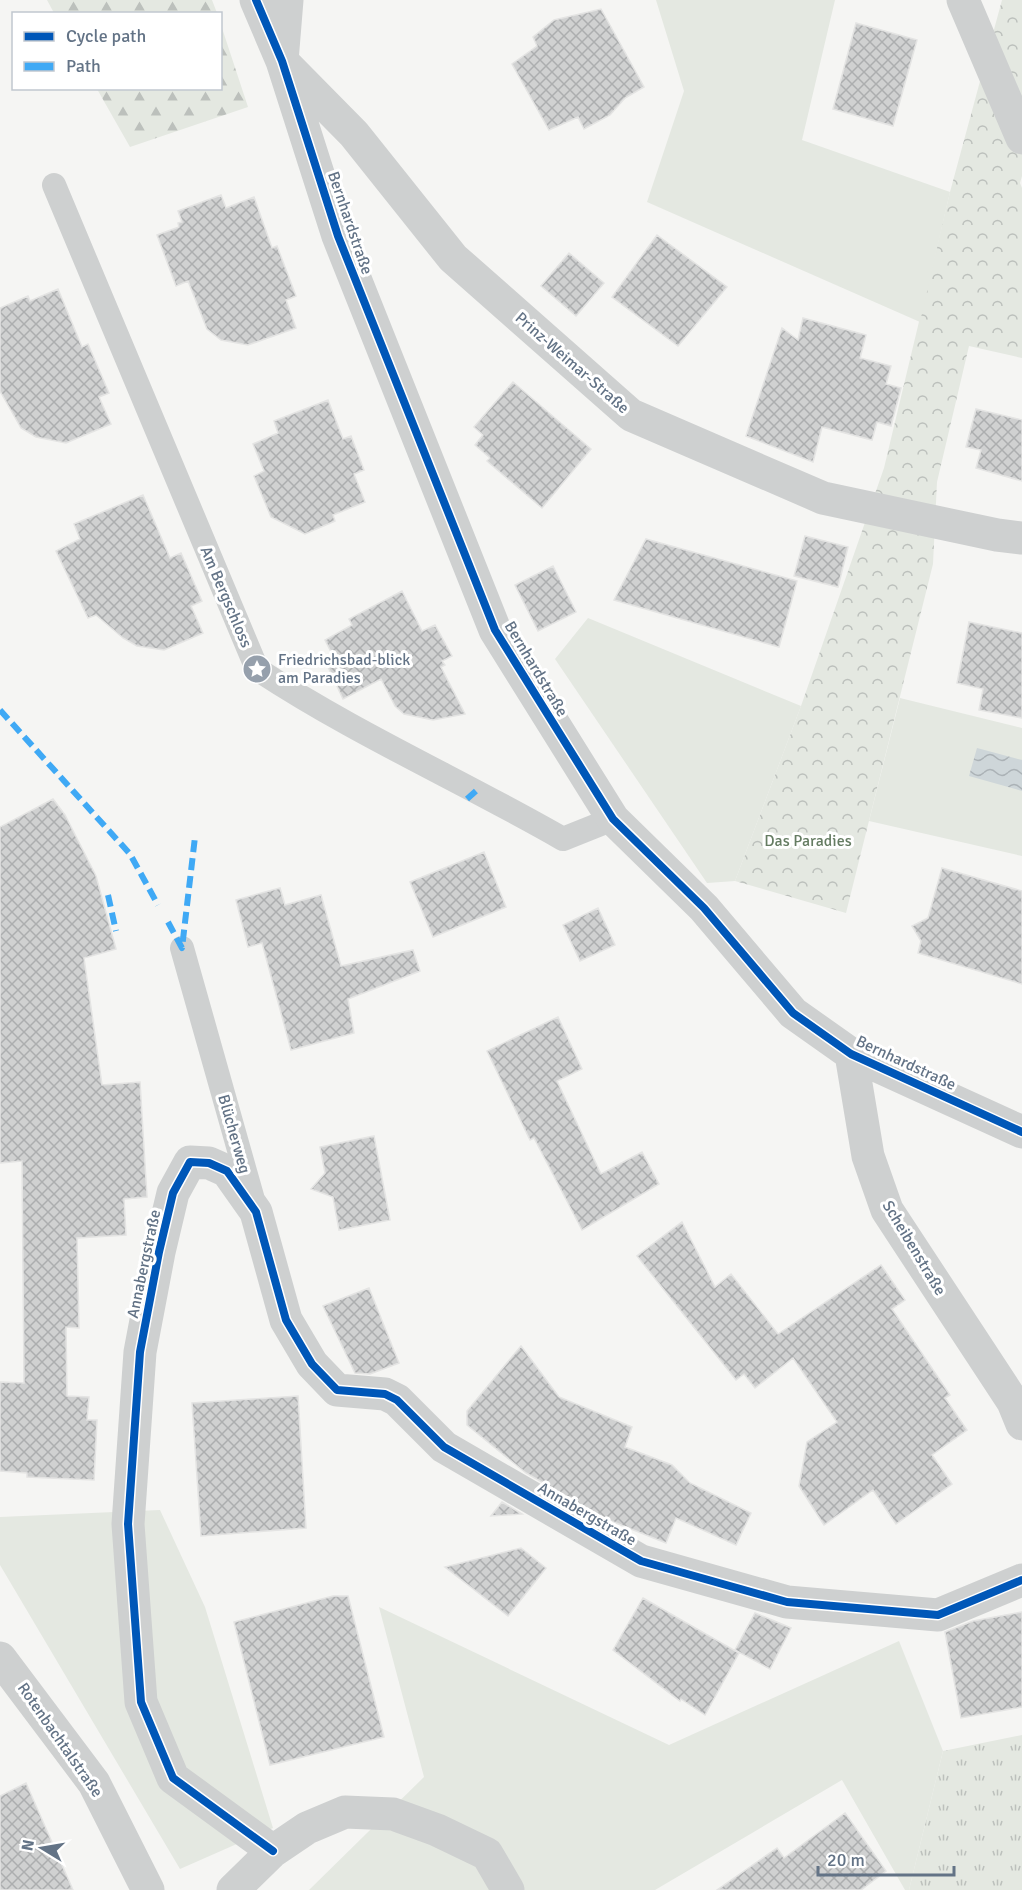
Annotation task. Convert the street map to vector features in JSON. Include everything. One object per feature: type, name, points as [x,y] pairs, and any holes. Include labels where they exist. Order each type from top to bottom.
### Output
[{"type":"street","name":"Bernhardstraße","points":[[256,0],[282,61],[338,236],[495,630],[613,819],[704,908],[793,1013],[851,1054],[1022,1132]]},
{"type":"street","points":[[282,61],[287,0]]},
{"type":"street","points":[[963,0],[1022,138]]},
{"type":"street","name":"Prinz-Weimar-Straße","points":[[282,61],[354,134],[453,258],[631,415],[823,498],[997,535],[1022,538]]},
{"type":"street","name":"Scheibenstraße","points":[[851,1054],[868,1156],[887,1210],[1017,1413]]},
{"type":"street","name":"Annabergstraße","points":[[273,1851],[173,1778],[141,1702],[128,1524],[140,1352],[173,1193],[190,1162],[209,1163],[227,1171],[256,1212],[286,1320],[312,1364],[337,1390],[385,1394],[397,1400],[444,1447],[641,1561],[787,1602],[938,1615],[1022,1580]]},
{"type":"street","name":"Rotenbachtalstraße","points":[[0,1658],[94,1783],[148,1890]]},
{"type":"street","points":[[233,1890],[273,1851],[307,1828],[345,1812],[393,1814],[437,1830],[487,1854],[508,1890]]},
{"type":"lane","name":"Am Bergschloss","points":[[54,186],[257,669],[301,699],[477,790],[563,839],[613,819]]},
{"type":"lane","name":"Blücherweg","points":[[182,948],[286,1320]]},
{"type":"green space","points":[[47,0],[212,0],[217,12],[53,12]]},
{"type":"green space","points":[[656,0],[835,0],[802,140],[950,192],[920,322],[647,202],[684,91]]},
{"type":"green space","name":"Das Paradies","points":[[1002,0],[1022,0],[1022,176],[1020,183],[1022,188],[1022,358],[969,346],[937,482],[933,564],[846,913],[735,881],[801,706],[884,468],[950,192]]},
{"type":"green space","points":[[222,28],[248,107],[130,147],[98,90],[222,90]]},
{"type":"green space","points":[[588,618],[801,706],[735,881],[707,883],[555,659]]},
{"type":"green space","points":[[900,698],[1022,728],[1022,856],[869,821]]},
{"type":"green space","points":[[160,1510],[205,1607],[273,1828],[180,1869],[0,1565],[0,1517]]},
{"type":"green space","points":[[379,1607],[669,1745],[899,1641],[943,1751],[909,1890],[905,1890],[842,1780],[655,1890],[309,1890],[424,1777]]},
{"type":"green space","points":[[1022,1735],[1022,1890],[909,1890],[943,1751]]},
{"type":"water","points":[[977,748],[1022,760],[1022,791],[969,776]]},
{"type":"building","points":[[601,9],[644,87],[625,98],[610,115],[584,129],[578,117],[549,130],[512,64],[537,46],[533,37],[554,20]]},
{"type":"building","points":[[856,23],[917,40],[893,126],[833,109]]},
{"type":"building","points":[[221,195],[226,208],[254,197],[272,248],[277,246],[296,296],[286,300],[296,328],[248,345],[221,340],[207,329],[188,281],[176,286],[157,235],[179,227],[178,223],[182,222],[178,211]]},
{"type":"building","points":[[657,235],[727,287],[678,346],[612,297]]},
{"type":"building","points":[[569,253],[604,283],[576,316],[541,286]]},
{"type":"building","points":[[58,289],[82,347],[88,344],[109,393],[99,397],[111,424],[66,443],[36,437],[21,428],[0,391],[0,308],[28,296],[30,301]]},
{"type":"building","points":[[803,318],[866,335],[860,358],[891,366],[886,384],[901,388],[891,426],[877,422],[872,440],[822,427],[813,462],[746,436],[782,328],[798,340]]},
{"type":"building","points":[[513,382],[591,449],[542,508],[487,461],[490,458],[475,445],[483,435],[474,427]]},
{"type":"building","points":[[328,400],[343,439],[351,436],[364,470],[354,474],[365,502],[333,515],[335,521],[305,534],[271,517],[254,476],[264,471],[253,444],[278,433],[274,421]]},
{"type":"building","points":[[976,409],[1022,420],[1022,481],[976,468],[981,450],[966,447]]},
{"type":"building","points":[[143,495],[170,558],[181,553],[202,601],[191,606],[203,633],[164,650],[137,646],[123,638],[96,615],[88,618],[56,551],[80,539],[74,524]]},
{"type":"building","points":[[805,536],[848,547],[838,587],[794,576]]},
{"type":"building","points":[[646,539],[797,581],[779,647],[614,600]]},
{"type":"building","points":[[553,566],[576,612],[538,631],[515,585]]},
{"type":"building","points":[[402,591],[422,631],[435,625],[452,656],[442,661],[445,665],[441,667],[465,714],[433,720],[404,714],[395,706],[381,679],[343,699],[328,667],[336,662],[325,640],[352,625],[349,619]]},
{"type":"building","points":[[969,622],[1022,633],[1022,718],[979,710],[983,689],[957,683]]},
{"type":"building","points":[[53,799],[65,815],[96,876],[116,949],[84,958],[102,1085],[140,1082],[147,1197],[124,1199],[126,1235],[77,1238],[79,1328],[66,1327],[67,1396],[89,1397],[87,1420],[97,1420],[94,1480],[27,1477],[27,1473],[0,1471],[0,1382],[24,1383],[22,1161],[0,1163],[0,827]]},
{"type":"building","points":[[484,852],[506,907],[433,937],[410,882]]},
{"type":"building","points":[[942,868],[1022,891],[1022,984],[918,953],[921,941],[912,926],[928,918]]},
{"type":"building","points":[[280,888],[285,905],[321,895],[341,966],[413,950],[420,971],[348,999],[354,1033],[291,1050],[262,943],[248,947],[236,900]]},
{"type":"building","points":[[598,908],[615,945],[580,961],[563,925]]},
{"type":"building","points":[[558,1017],[582,1069],[557,1081],[601,1174],[642,1152],[659,1184],[582,1230],[534,1138],[530,1140],[487,1051]]},
{"type":"building","points":[[374,1136],[390,1220],[339,1230],[333,1197],[311,1189],[325,1173],[320,1147]]},
{"type":"building","points":[[682,1222],[715,1287],[731,1274],[778,1334],[881,1265],[905,1300],[892,1309],[950,1395],[945,1398],[967,1430],[932,1455],[952,1484],[896,1524],[873,1490],[824,1525],[799,1486],[807,1442],[837,1422],[793,1358],[755,1388],[744,1374],[736,1380],[637,1256]]},
{"type":"building","points":[[369,1288],[399,1363],[370,1374],[355,1373],[323,1306]]},
{"type":"building","points":[[521,1346],[559,1397],[632,1427],[625,1447],[672,1465],[690,1483],[751,1513],[736,1545],[676,1518],[666,1543],[606,1519],[526,1473],[467,1425],[467,1411]]},
{"type":"building","points":[[298,1396],[306,1528],[201,1536],[192,1403]]},
{"type":"building","points":[[502,1502],[522,1514],[491,1516]]},
{"type":"building","points":[[521,1548],[546,1568],[508,1616],[445,1567]]},
{"type":"building","points":[[333,1596],[348,1596],[384,1737],[270,1765],[234,1622]]},
{"type":"building","points":[[643,1598],[739,1653],[705,1715],[681,1699],[680,1701],[613,1650]]},
{"type":"building","points":[[1022,1612],[1022,1707],[961,1718],[945,1632],[973,1621]]},
{"type":"building","points":[[755,1613],[791,1628],[770,1669],[735,1650]]},
{"type":"building","points":[[26,1783],[73,1890],[0,1890],[0,1796]]},
{"type":"building","points":[[845,1813],[886,1871],[861,1890],[717,1890],[777,1848],[784,1858]]},
{"type":"marked path","points":[[0,710],[130,854],[158,905]]},
{"type":"marked path","points":[[467,799],[477,790]]},
{"type":"marked path","points":[[168,922],[182,948],[195,837]]},
{"type":"marked path","points":[[108,895],[116,931]]},
{"type":"cycle path","points":[[256,0],[282,61],[338,236],[495,630],[613,819],[704,908],[793,1013],[851,1054],[1022,1132]]},
{"type":"cycle path","points":[[273,1851],[173,1778],[141,1702],[128,1524],[140,1352],[173,1193],[190,1162],[209,1163],[227,1171],[256,1212],[286,1320],[312,1364],[337,1390],[385,1394],[397,1400],[444,1447],[641,1561],[787,1602],[938,1615],[1022,1580]]},
{"type":"place","name":"Friedrichsbad-blick am Paradies","points":[[257,669]]}]
